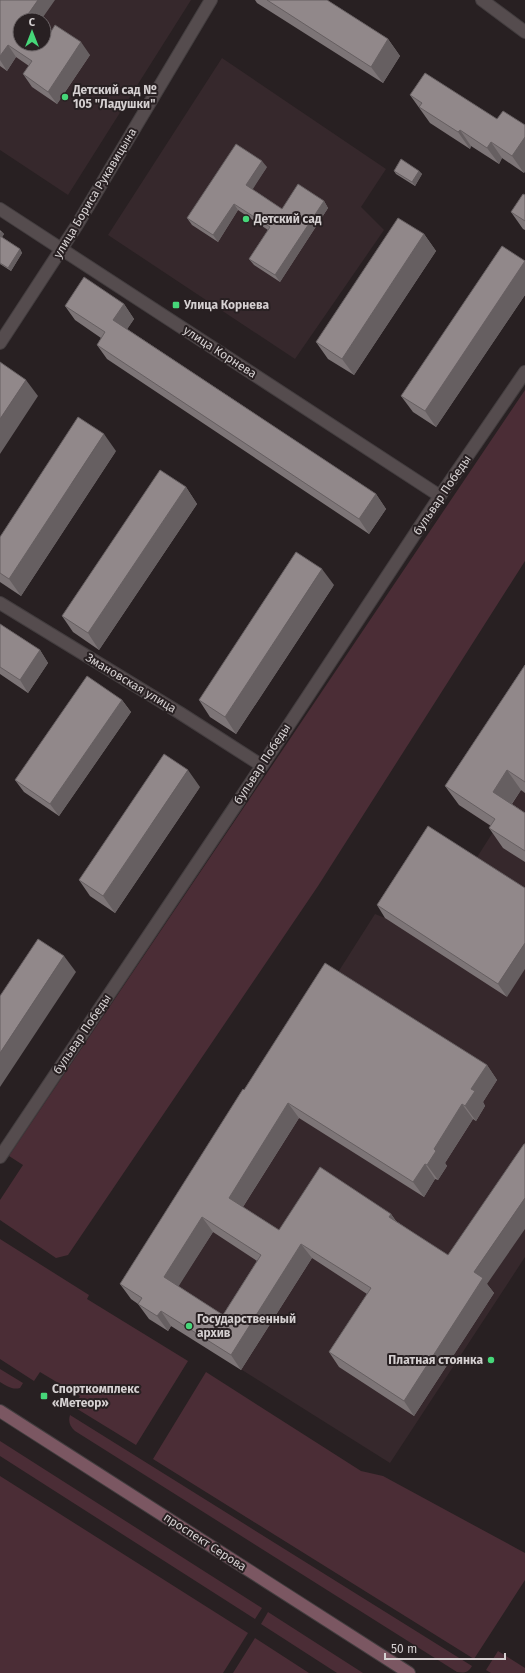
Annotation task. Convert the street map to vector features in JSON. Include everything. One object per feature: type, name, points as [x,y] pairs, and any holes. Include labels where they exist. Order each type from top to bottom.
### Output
[{"type":"main road","name":"проспект Серова","points":[[0,1411],[409,1673]]},
{"type":"street","name":"улица Бориса Рукавицына","points":[[0,343],[61,249],[211,0]]},
{"type":"street","points":[[482,0],[525,32]]},
{"type":"street","name":"улица Корнева","points":[[0,209],[440,496]]},
{"type":"street","name":"бульвар Победы","points":[[0,1157],[440,496],[525,372]]},
{"type":"street","name":"Змановская улица","points":[[0,603],[180,712],[261,765]]},
{"type":"shaded area","name":"Детский сад № 105 \"Ладушки\"","points":[[0,0],[191,0],[68,195],[0,150]]},
{"type":"shaded area","name":"Детский сад","points":[[222,58],[386,169],[361,207],[384,230],[295,359],[108,235]]},
{"type":"shaded area","points":[[525,390],[525,561],[318,886],[68,1255],[56,1258],[0,1220],[0,1200],[23,1165],[9,1156]]},
{"type":"shaded area","points":[[525,706],[525,1257],[390,1463],[172,1326],[168,1331],[152,1312],[131,1299],[375,914],[385,918],[474,862],[495,829],[459,805]]},
{"type":"shaded area","points":[[0,1239],[89,1295],[87,1299],[188,1361],[136,1445],[74,1407],[80,1396],[40,1372],[34,1381],[0,1359]]},
{"type":"shaded area","points":[[0,1369],[23,1383],[20,1388],[12,1388],[0,1382]]},
{"type":"shaded area","points":[[206,1372],[361,1471],[383,1476],[525,1553],[525,1580],[474,1659],[153,1459]]},
{"type":"shaded area","points":[[70,1415],[472,1666],[466,1672],[457,1672],[75,1431],[70,1424]]},
{"type":"shaded area","points":[[0,1441],[262,1608],[255,1619],[0,1456]]},
{"type":"shaded area","points":[[0,1476],[248,1633],[223,1673],[0,1673]]},
{"type":"shaded area","points":[[268,1612],[363,1673],[337,1673],[261,1624]]},
{"type":"shaded area","points":[[255,1638],[309,1673],[233,1673]]},
{"type":"shaded area","points":[[498,1651],[525,1668],[525,1673],[491,1673],[486,1670]]},
{"type":"building","points":[[0,0],[38,0],[30,12],[12,12],[12,48],[8,45],[0,56]]},
{"type":"building","points":[[267,0],[327,0],[388,39],[371,67]]},
{"type":"building","points":[[55,25],[81,42],[48,92],[23,74],[32,61],[18,52],[52,52],[52,30]]},
{"type":"building","points":[[425,73],[497,119],[503,111],[525,125],[525,137],[512,156],[491,142],[487,148],[460,130],[458,132],[419,107],[422,103],[410,95]]},
{"type":"building","points":[[236,144],[262,161],[246,185],[282,209],[298,184],[324,201],[275,275],[249,259],[270,227],[234,204],[213,235],[187,218]]},
{"type":"building","points":[[401,159],[419,171],[412,182],[394,171]]},
{"type":"building","points":[[523,194],[525,195],[525,221],[511,212]]},
{"type":"building","points":[[398,218],[424,234],[342,359],[316,342]]},
{"type":"building","points":[[0,236],[20,249],[8,268],[0,263]]},
{"type":"building","points":[[502,246],[525,261],[425,411],[401,396]]},
{"type":"building","points":[[84,277],[124,304],[113,320],[376,494],[359,519],[97,345],[105,332],[65,306]]},
{"type":"building","points":[[0,362],[26,380],[0,419]]},
{"type":"building","points":[[78,417],[104,434],[9,579],[0,573],[0,537]]},
{"type":"building","points":[[160,470],[186,487],[88,633],[62,616]]},
{"type":"building","points":[[296,552],[322,569],[225,717],[199,700]]},
{"type":"building","points":[[0,624],[40,650],[20,680],[0,667]]},
{"type":"building","points":[[525,665],[525,782],[507,770],[493,792],[525,813],[525,851],[489,828],[495,819],[445,786]]},
{"type":"building","points":[[87,676],[122,700],[50,804],[15,780]]},
{"type":"building","points":[[164,754],[188,770],[103,896],[79,880]]},
{"type":"building","points":[[428,826],[525,888],[525,943],[498,984],[377,905]]},
{"type":"building","points":[[38,939],[64,956],[0,1053],[0,996]]},
{"type":"building","points":[[325,963],[487,1065],[471,1089],[475,1091],[465,1106],[462,1104],[434,1149],[436,1151],[413,1182],[288,1103],[229,1198],[279,1230],[320,1167],[391,1214],[389,1217],[448,1255],[525,1144],[525,1198],[474,1272],[483,1278],[404,1401],[329,1352],[371,1288],[301,1244],[231,1355],[161,1311],[157,1316],[138,1304],[142,1298],[120,1284],[243,1089],[244,1090]],"holes":[[[202,1217],[261,1255],[223,1315],[164,1277]]]},
{"type":"place","name":"Детский сад № 105 \"Ладушки\"","points":[[65,97]]},
{"type":"place","name":"Детский сад","points":[[246,219]]},
{"type":"place","name":"Улица Корнева","points":[[176,305]]},
{"type":"place","name":"Государственный архив","points":[[189,1326]]},
{"type":"place","name":"Платная стоянка","points":[[491,1360]]},
{"type":"place","name":"Спорткомплекс «Метеор»","points":[[44,1396]]}]
